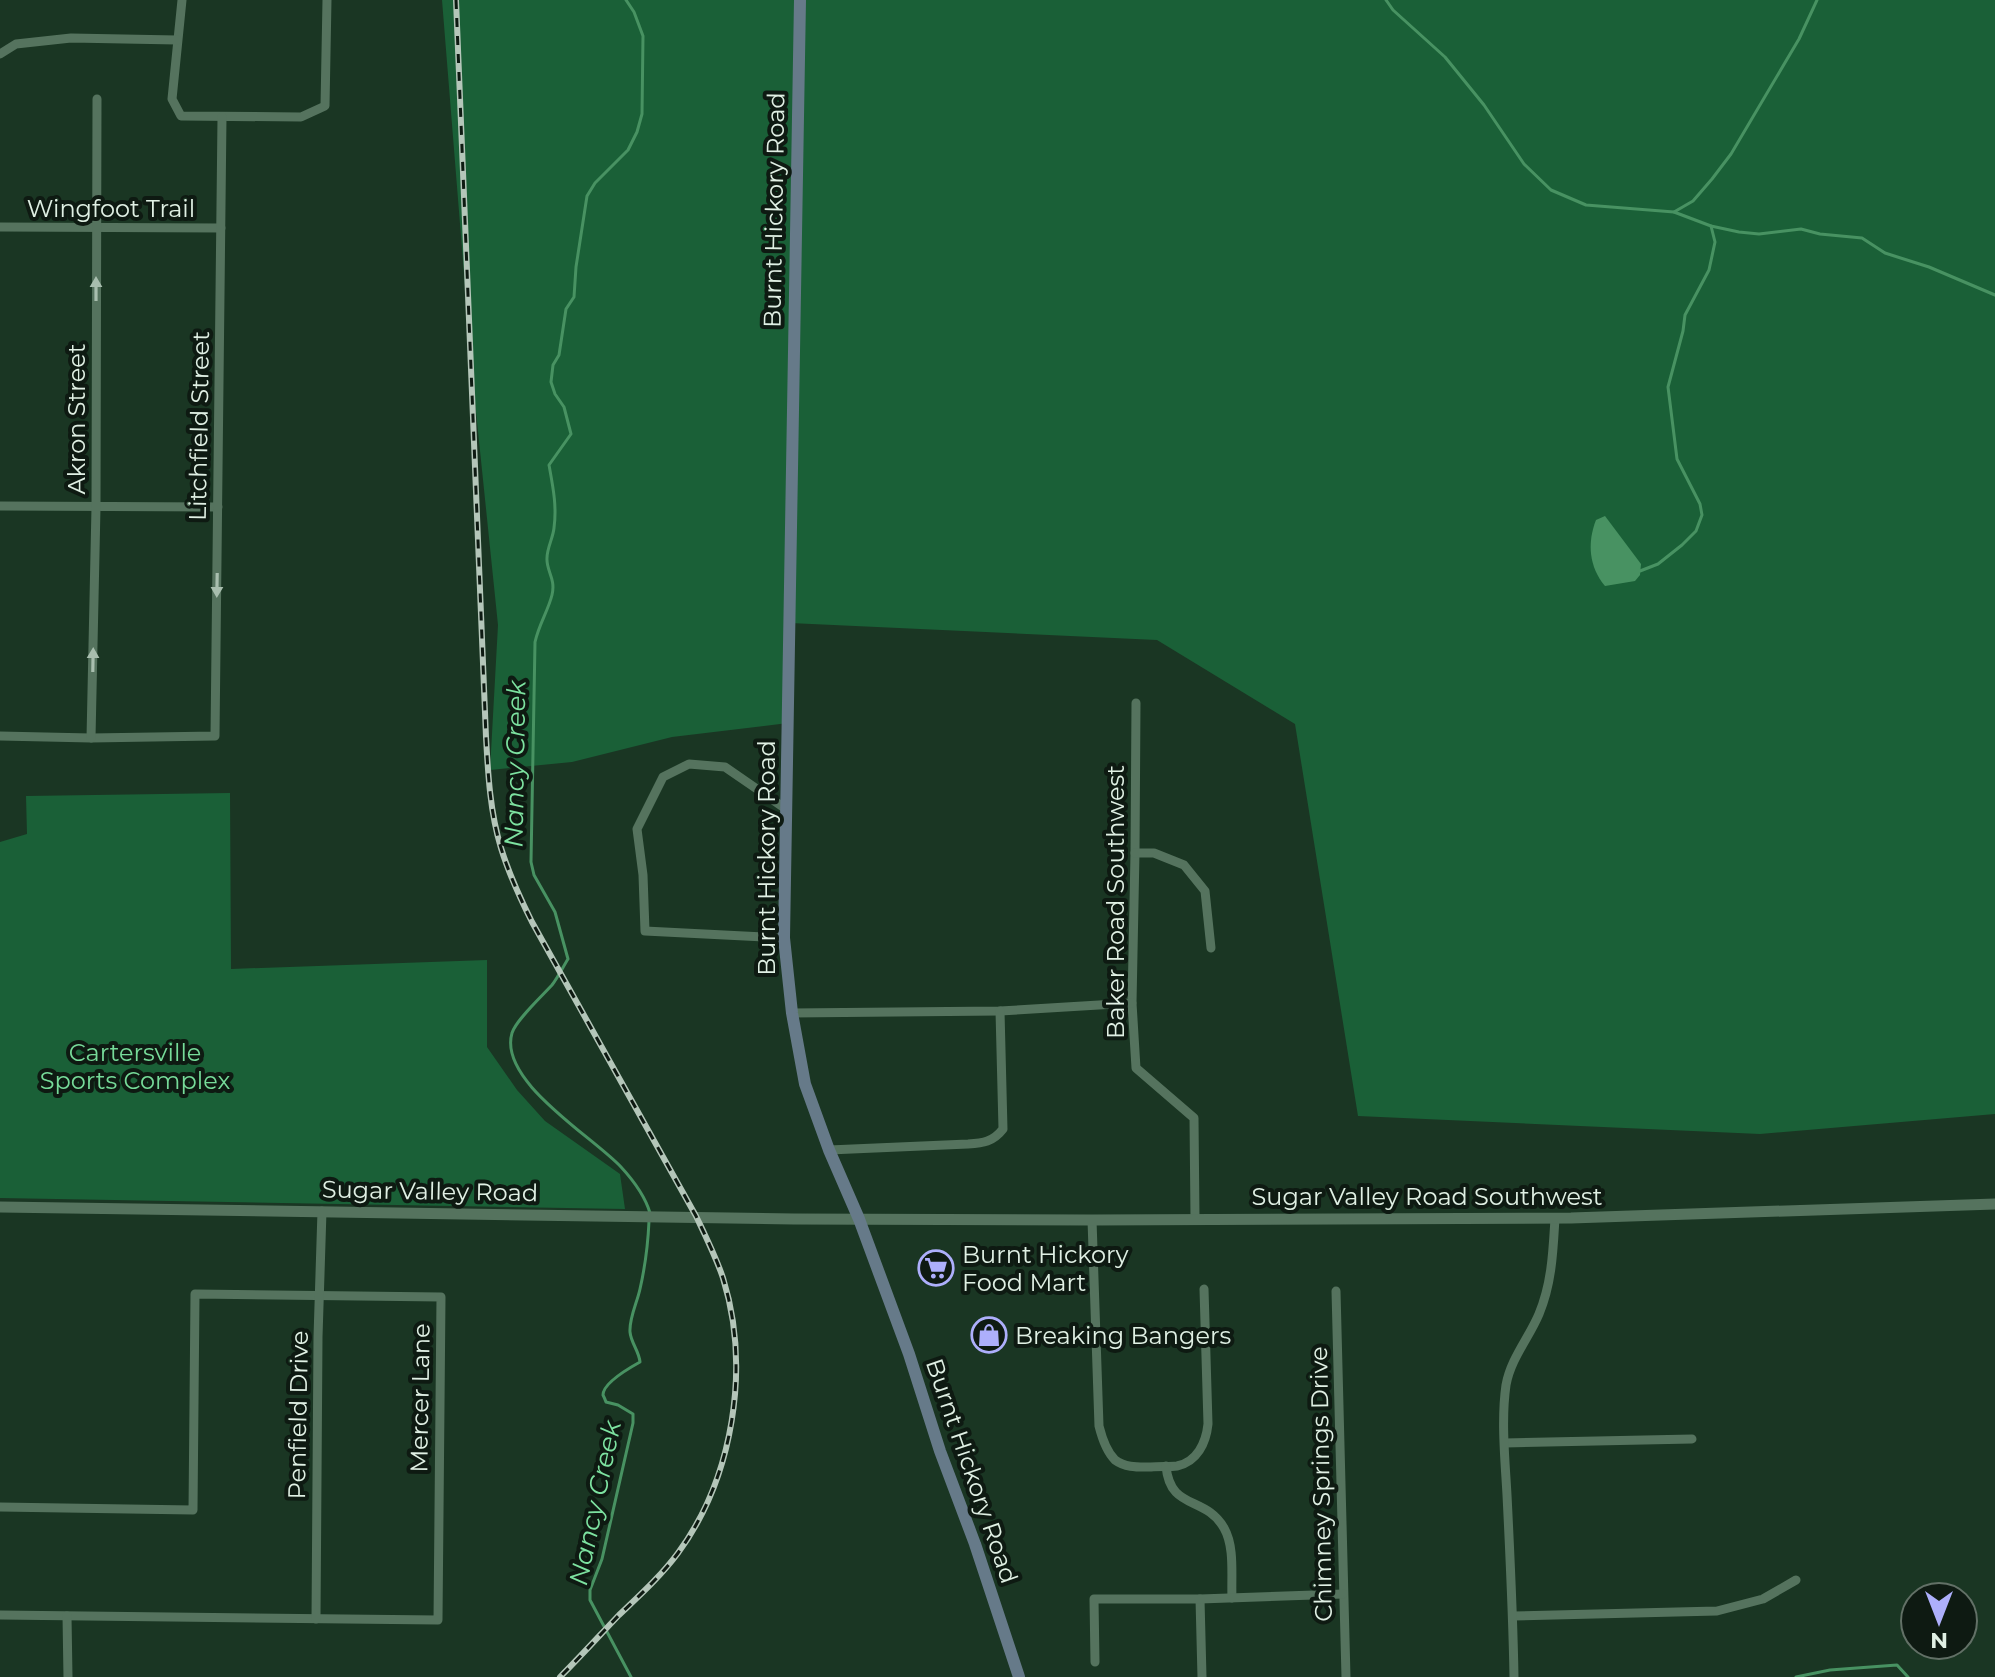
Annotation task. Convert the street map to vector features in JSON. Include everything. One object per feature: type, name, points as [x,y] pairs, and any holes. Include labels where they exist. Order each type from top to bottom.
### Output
[{"type":"main road","name":"Burnt Hickory Road","points":[[800,0],[784,938],[792,1013],[805,1084],[909,1354],[1019,1677]]},
{"type":"street","points":[[182,0],[172,99],[181,116],[222,117],[301,117],[325,106],[327,0]]},
{"type":"street","points":[[0,54],[16,44],[71,38],[177,40]]},
{"type":"street","name":"Akron Street","points":[[91,738],[96,507],[97,99]]},
{"type":"street","name":"Litchfield Street","points":[[91,738],[215,736],[222,117]]},
{"type":"street","name":"Wingfoot Trail","points":[[0,227],[221,228]]},
{"type":"street","points":[[0,506],[218,507]]},
{"type":"street","name":"Baker Road Southwest","points":[[1136,703],[1132,1003],[1136,1068],[1194,1118],[1195,1218]]},
{"type":"street","points":[[0,736],[91,738]]},
{"type":"street","points":[[784,938],[645,931],[637,829],[663,777],[689,764],[725,767],[786,809]]},
{"type":"street","points":[[1135,853],[1154,853],[1184,865],[1205,891],[1211,948]]},
{"type":"street","points":[[792,1013],[1000,1011],[1132,1003]]},
{"type":"street","points":[[829,1150],[994,1139],[1003,1129],[1000,1011]]},
{"type":"street","name":"Sugar Valley Road Southwest","points":[[859,1219],[1555,1218],[1995,1204]]},
{"type":"street","name":"Sugar Valley Road","points":[[0,1207],[859,1219]]},
{"type":"street","name":"Penfield Drive","points":[[316,1619],[322,1211]]},
{"type":"street","points":[[1514,1677],[1505,1443],[1506,1389],[1515,1356],[1538,1318],[1547,1295],[1553,1261],[1555,1218]]},
{"type":"street","points":[[1092,1220],[1099,1426],[1111,1456],[1118,1462],[1131,1467],[1178,1466],[1198,1453],[1207,1437],[1204,1289]]},
{"type":"street","name":"Chimney Springs Drive","points":[[1336,1291],[1346,1677]]},
{"type":"street","name":"Mercer Lane","points":[[0,1507],[193,1510],[195,1294],[441,1297],[438,1620],[0,1615]]},
{"type":"street","points":[[1505,1443],[1692,1439]]},
{"type":"street","points":[[1166,1466],[1167,1481],[1176,1494],[1210,1512],[1223,1526],[1229,1539],[1232,1598]]},
{"type":"street","points":[[1513,1616],[1717,1611],[1763,1599],[1796,1580]]},
{"type":"street","points":[[1095,1662],[1094,1599],[1343,1594]]},
{"type":"street","points":[[1200,1599],[1202,1677]]},
{"type":"street","points":[[67,1616],[68,1677]]},
{"type":"green space","points":[[442,0],[1995,0],[1995,1114],[1760,1134],[1358,1116],[1295,724],[1157,640],[790,623],[788,723],[672,737],[572,762],[490,770],[498,625],[472,373]]},
{"type":"green space","name":"Cartersville Sports Complex","points":[[230,793],[231,969],[487,960],[487,1047],[517,1090],[545,1121],[620,1174],[625,1209],[0,1198],[0,842],[27,834],[26,796]]},
{"type":"shaded area","points":[[1605,516],[1641,564],[1640,575],[1635,581],[1605,586],[1596,571],[1591,554],[1591,537],[1596,520]]},
{"type":"waterway","name":"Nancy Creek","points":[[626,0],[643,36],[642,114],[628,150],[595,183],[587,196],[574,297],[566,309],[559,355],[553,365],[551,382],[564,407],[571,434],[549,465],[555,512],[547,563],[553,589],[535,642],[531,862],[534,875],[555,912],[568,959],[552,985],[514,1028],[511,1051],[519,1070],[533,1088],[625,1172],[642,1194],[650,1213]]},
{"type":"waterway","points":[[1386,0],[1445,57],[1484,105],[1524,164],[1551,190],[1586,205],[1674,212],[1711,226],[1739,232],[1759,234],[1801,229],[1862,238],[1885,253],[1929,267],[1995,295]]},
{"type":"waterway","points":[[1674,212],[1693,201],[1731,154],[1799,39],[1817,0]]},
{"type":"waterway","points":[[1640,571],[1658,564],[1682,545],[1696,531],[1702,515],[1700,504],[1677,459],[1668,387],[1685,315],[1709,270],[1715,242],[1711,226]]},
{"type":"waterway","name":"Nancy Creek","points":[[631,1677],[590,1600],[590,1590],[602,1559],[633,1423],[633,1414],[606,1402],[603,1395],[612,1381],[640,1362],[630,1327],[643,1272],[649,1221]]},
{"type":"waterway","points":[[1796,1677],[1830,1670],[1897,1665],[1908,1677]]},
{"type":"railway","points":[[456,0],[486,737],[494,821],[508,867],[532,922],[711,1247],[723,1278],[736,1348],[736,1385],[724,1457],[697,1523],[665,1570],[560,1677]]},
{"type":"place","name":"Burnt Hickory Food Mart","points":[[936,1268]]},
{"type":"place","name":"Breaking Bangers","points":[[989,1335]]}]
